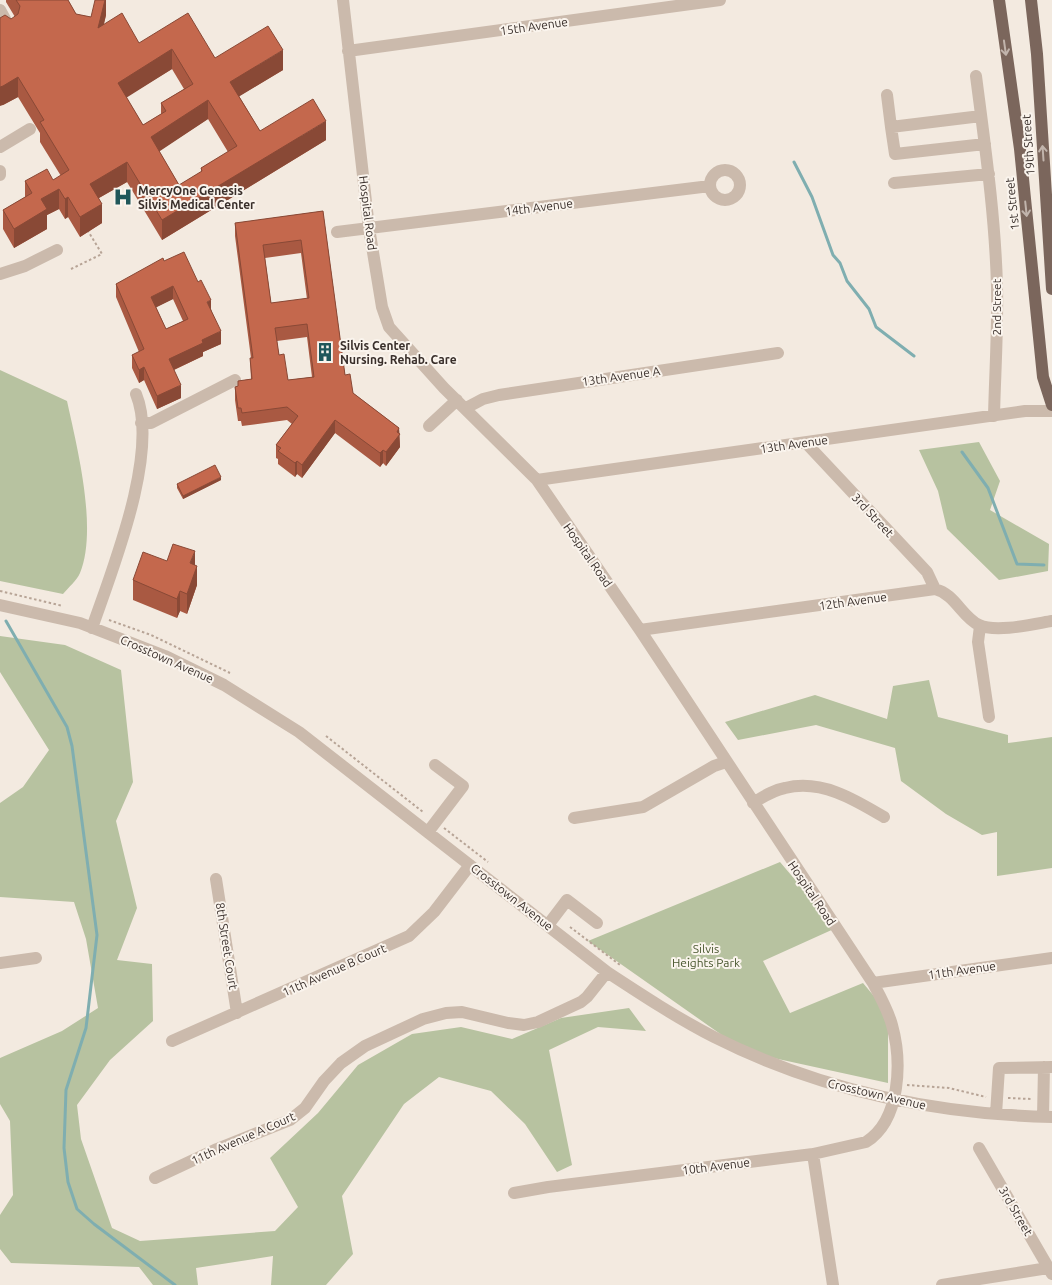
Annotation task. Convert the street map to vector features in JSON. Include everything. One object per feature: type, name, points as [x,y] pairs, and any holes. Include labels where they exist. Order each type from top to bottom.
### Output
[{"type":"main road","name":"1st Street","points":[[999,0],[1020,149],[1043,377],[1052,405]]},
{"type":"main road","name":"19th Street","points":[[1031,0],[1037,54],[1052,289]]},
{"type":"street","name":"Hospital Road","points":[[343,0],[369,228],[382,307],[389,327],[536,480],[640,630],[873,983],[892,1025],[897,1062],[893,1099]]},
{"type":"street","name":"15th Avenue","points":[[348,51],[720,0]]},
{"type":"street","points":[[0,10],[10,30]]},
{"type":"street","name":"2nd Street","points":[[976,76],[992,198],[998,310],[994,416]]},
{"type":"street","points":[[886,95],[895,154],[985,144]]},
{"type":"street","points":[[891,127],[981,116]]},
{"type":"street","points":[[0,147],[30,130]]},
{"type":"street","points":[[894,183],[989,174]]},
{"type":"street","name":"14th Avenue","points":[[338,232],[710,186]]},
{"type":"street","points":[[0,274],[25,266],[57,250]]},
{"type":"street","name":"13th Avenue A","points":[[429,426],[462,404],[499,395],[778,353]]},
{"type":"street","points":[[141,423],[151,423],[236,380]]},
{"type":"street","points":[[92,628],[133,506],[138,472],[141,423],[141,408],[136,394]]},
{"type":"street","name":"13th Avenue","points":[[536,480],[1026,411],[1052,411]]},
{"type":"street","name":"3rd Street","points":[[806,443],[927,572],[935,589]]},
{"type":"street","points":[[935,589],[942,591],[950,597],[980,626],[999,628],[1052,621]]},
{"type":"street","name":"12th Avenue","points":[[640,630],[935,589]]},
{"type":"street","name":"Crosstown Avenue","points":[[0,605],[49,615],[92,628],[199,671],[264,709],[299,732],[607,972],[681,1019],[746,1052],[817,1079],[858,1092],[996,1114],[1047,1117]]},
{"type":"street","points":[[980,626],[978,642],[989,717]]},
{"type":"street","points":[[574,818],[643,807],[726,762]]},
{"type":"street","points":[[428,832],[463,786],[435,766]]},
{"type":"street","points":[[753,803],[785,788],[813,787],[841,793],[884,817]]},
{"type":"street","name":"11th Avenue B Court","points":[[172,1041],[409,936],[434,912],[470,865]]},
{"type":"street","name":"8th Street Court","points":[[216,879],[237,1013]]},
{"type":"street","points":[[548,925],[567,900],[597,922]]},
{"type":"street","points":[[0,963],[36,958]]},
{"type":"street","name":"11th Avenue","points":[[873,983],[1052,958]]},
{"type":"street","name":"11th Avenue A Court","points":[[155,1178],[217,1149],[290,1120],[305,1108],[324,1081],[341,1063],[365,1046],[415,1022],[434,1015],[462,1012],[508,1023],[531,1024],[581,1002],[607,972]]},
{"type":"street","points":[[996,1114],[998,1068],[1048,1067],[1042,1099],[1047,1117]]},
{"type":"street","name":"10th Avenue","points":[[514,1193],[548,1187],[813,1154],[857,1145],[873,1138],[888,1117],[893,1099]]},
{"type":"street","name":"3rd Street","points":[[979,1148],[1050,1271]]},
{"type":"street","points":[[813,1154],[833,1285]]},
{"type":"street","points":[[942,1285],[1050,1271]]},
{"type":"path","points":[[71,269],[102,254],[88,231]]},
{"type":"path","points":[[910,1085],[948,1088],[996,1098],[1042,1099]]},
{"type":"green space","points":[[0,370],[67,401],[84,488],[87,534],[85,555],[80,573],[63,594],[0,581]]},
{"type":"green space","points":[[979,442],[1000,481],[990,510],[1049,544],[1048,571],[999,580],[947,529],[938,491],[919,450]]},
{"type":"green space","points":[[0,636],[65,645],[121,670],[133,782],[116,821],[137,908],[117,960],[152,964],[153,1021],[110,1060],[77,1105],[81,1139],[112,1228],[140,1241],[275,1231],[298,1207],[270,1158],[318,1113],[358,1065],[412,1034],[461,1027],[512,1039],[561,1018],[629,1008],[646,1031],[598,1027],[549,1050],[572,1165],[557,1172],[525,1124],[491,1091],[439,1077],[404,1104],[342,1196],[353,1254],[326,1285],[271,1285],[273,1256],[196,1268],[198,1285],[153,1285],[139,1267],[11,1263],[0,1249],[0,1215],[13,1195],[10,1121],[0,1104],[0,1058],[62,1031],[98,1008],[86,939],[74,902],[0,897],[0,803],[23,787],[49,750],[0,672]]},
{"type":"green space","points":[[929,680],[938,717],[1008,735],[1008,743],[1052,737],[1052,868],[997,876],[997,832],[982,835],[946,814],[901,781],[895,748],[816,725],[738,740],[725,722],[815,695],[887,719],[893,686]]},
{"type":"green space","name":"Silvis Heights Park","points":[[780,862],[836,928],[763,961],[790,1013],[863,983],[888,1013],[888,1083],[746,1052],[588,941]]},
{"type":"building","points":[[16,0],[68,0],[76,14],[91,17],[95,0],[105,0],[98,28],[122,13],[139,43],[188,13],[215,58],[268,26],[283,50],[230,82],[260,131],[313,99],[326,121],[162,220],[127,162],[90,184],[102,204],[80,217],[68,197],[65,199],[59,189],[41,199],[47,209],[14,229],[3,210],[32,193],[25,181],[47,169],[53,180],[69,170],[40,122],[44,120],[18,77],[0,87],[0,18],[5,15],[11,19],[18,14],[20,6]],"holes":[[[172,49],[193,84],[161,103],[166,111],[143,125],[118,83]],[[208,100],[237,146],[201,168],[202,171],[179,185],[151,137]]]},
{"type":"building","name":"Silvis Center Nursing. Rehab. Care","points":[[323,211],[345,375],[350,374],[353,393],[399,428],[397,432],[400,434],[386,452],[383,450],[380,453],[335,420],[302,465],[297,461],[295,463],[278,451],[281,448],[276,445],[298,416],[287,407],[242,413],[241,408],[238,408],[235,387],[238,386],[238,381],[252,379],[250,358],[253,358],[235,223]],"holes":[[[301,240],[309,298],[271,303],[263,245]],[[307,324],[314,377],[288,380],[284,354],[279,355],[275,328]]]},
{"type":"building","points":[[184,252],[198,282],[201,280],[211,300],[207,302],[221,331],[202,340],[203,343],[169,359],[181,385],[157,396],[144,367],[139,370],[132,355],[144,349],[116,284],[163,258],[164,261]],"holes":[[[173,286],[188,319],[166,329],[151,297]]]},
{"type":"building","points":[[215,465],[221,477],[183,496],[177,484]]},
{"type":"building","points":[[173,544],[195,551],[190,563],[197,566],[187,594],[180,591],[177,599],[133,580],[143,552],[167,561]]},
{"type":"waterway","points":[[794,162],[812,197],[833,255],[840,263],[847,281],[869,309],[876,327],[914,356]]},
{"type":"waterway","points":[[962,452],[988,488],[1017,564],[1044,565]]},
{"type":"waterway","points":[[6,621],[67,727],[72,746],[97,935],[86,1028],[66,1090],[64,1148],[68,1182],[77,1209],[175,1285]]},
{"type":"place","name":"MercyOne Genesis Silvis Medical Center","points":[[123,197]]},
{"type":"place","name":"Silvis Center Nursing. Rehab. Care","points":[[325,352]]}]
